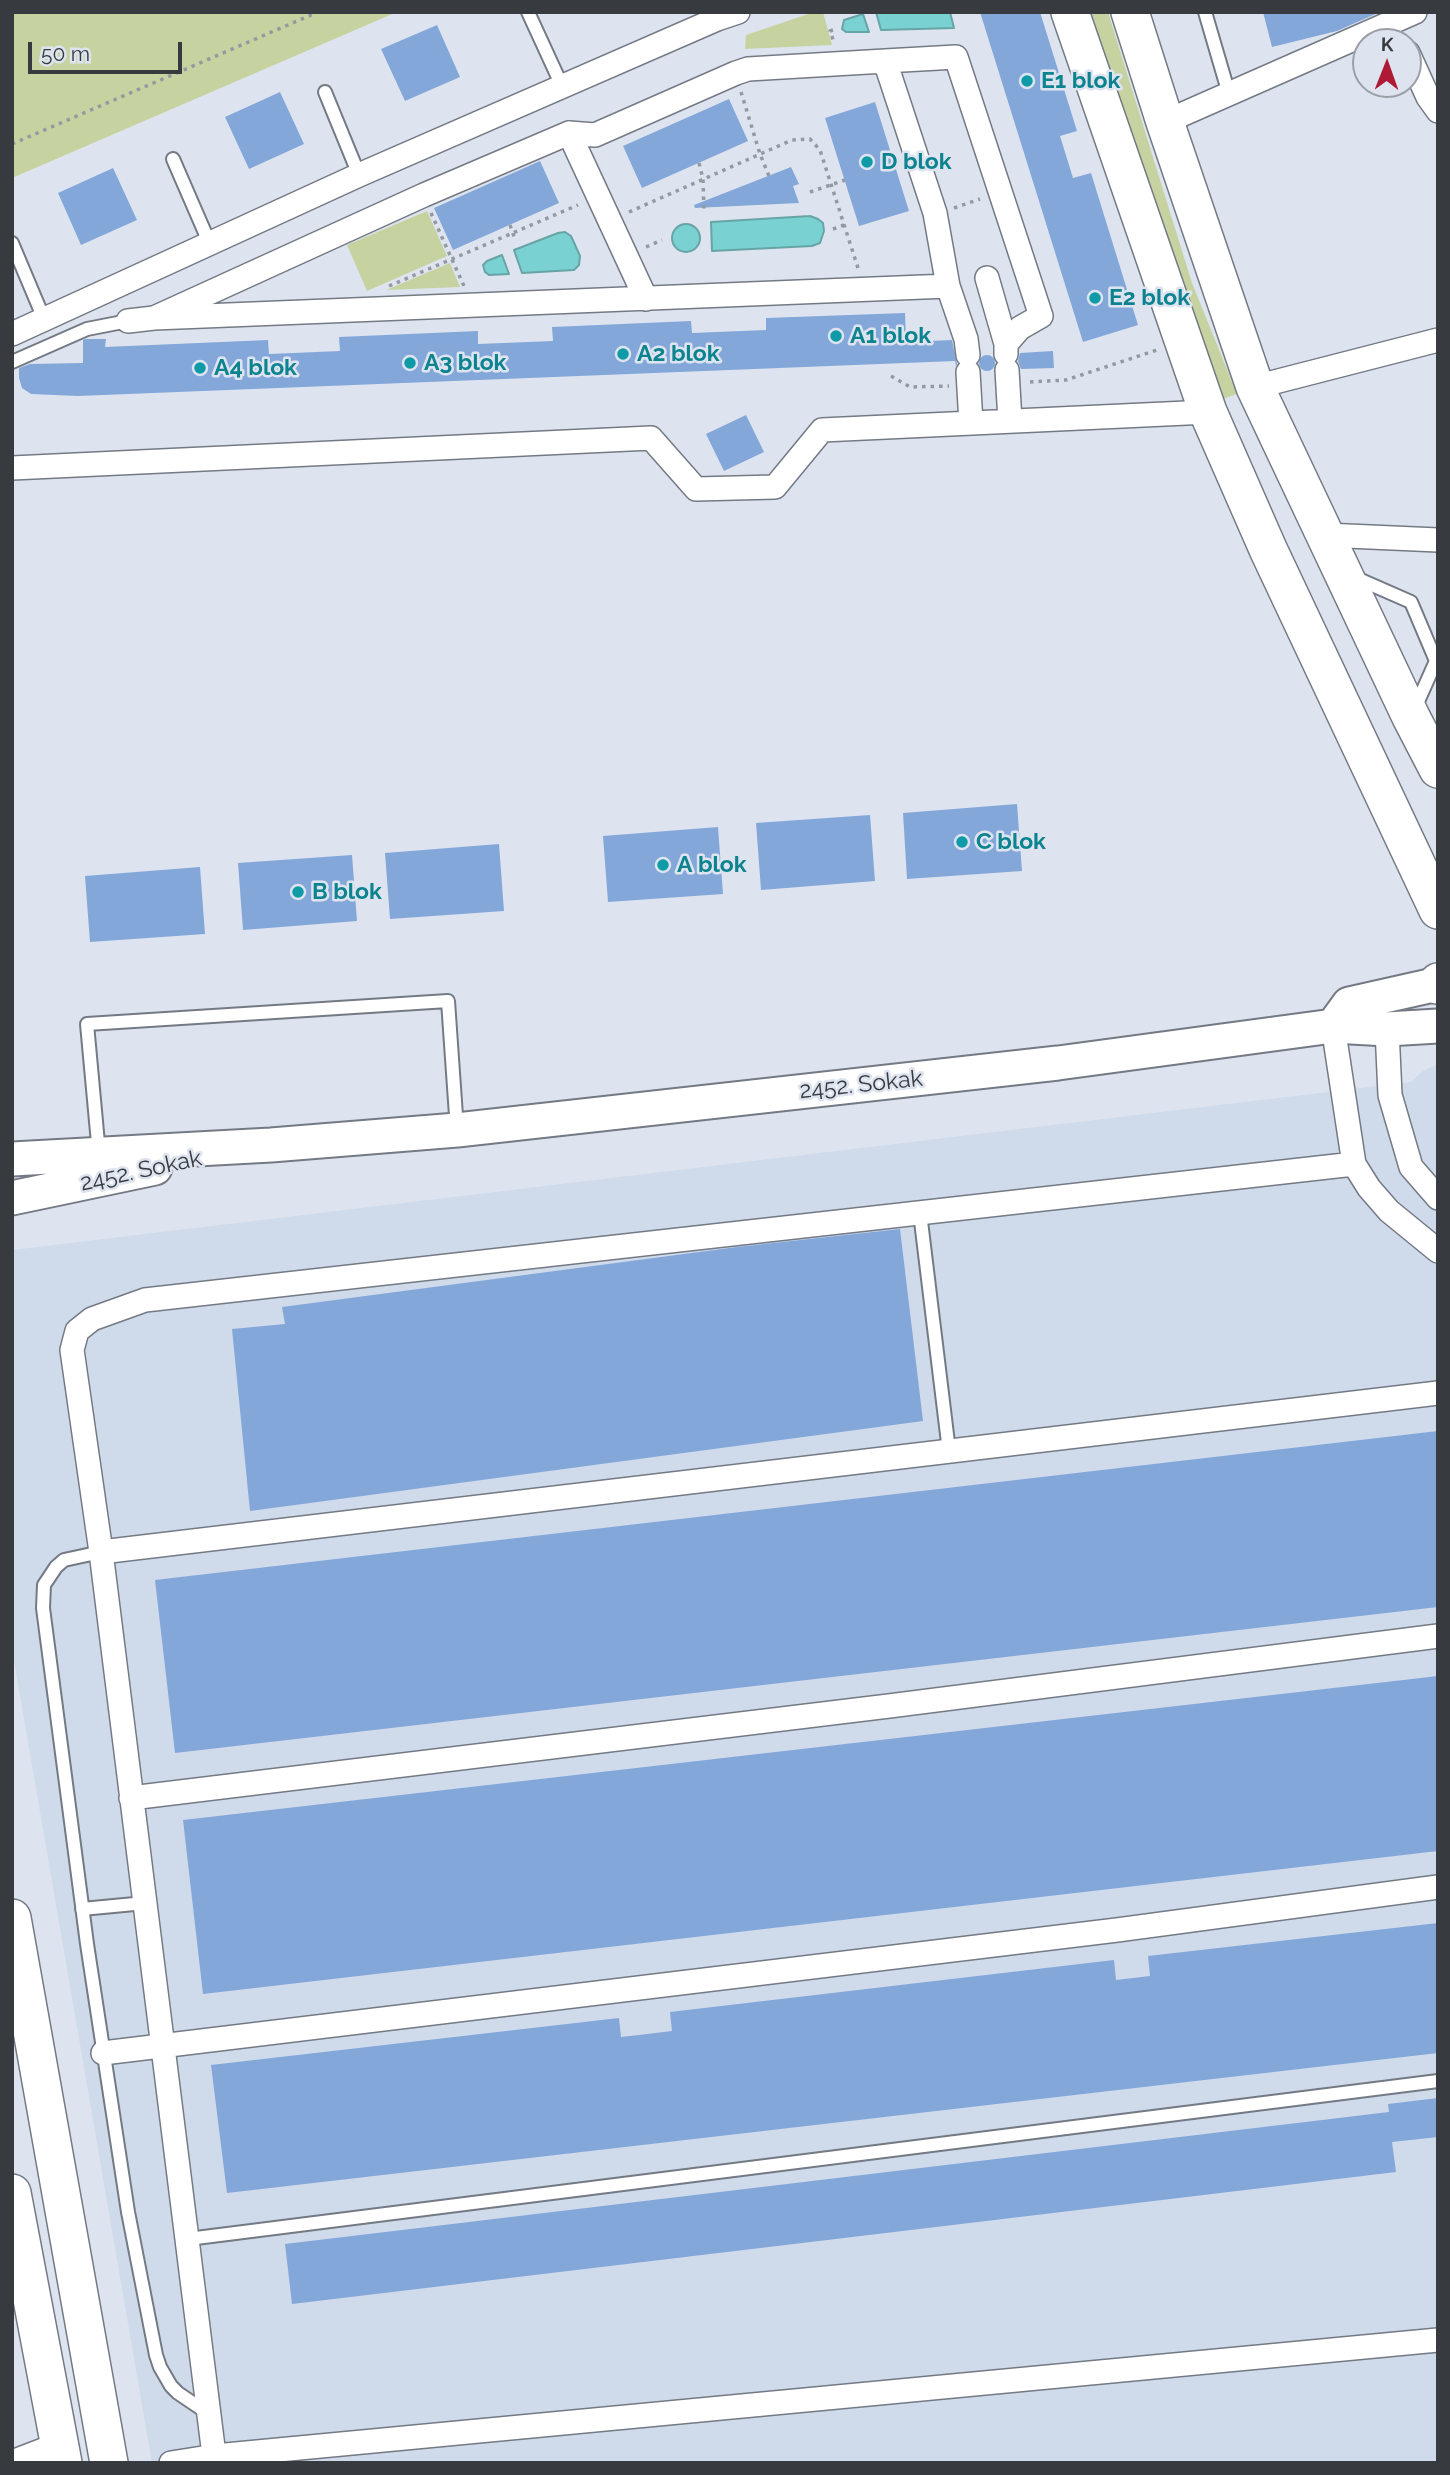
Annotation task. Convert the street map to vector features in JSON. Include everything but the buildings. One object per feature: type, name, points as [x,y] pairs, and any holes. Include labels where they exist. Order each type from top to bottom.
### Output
[{"type":"main road","points":[[1070,12],[1208,412],[1273,562],[1438,910]]},
{"type":"main road","points":[[1130,12],[1255,387],[1411,718],[1438,769]]},
{"type":"main road","points":[[1333,1026],[1349,1004],[1437,984]]},
{"type":"main road","name":"2452. Sokak","points":[[12,1159],[457,1130],[1058,1063],[1333,1026],[1387,1029],[1438,1026]]},
{"type":"main road","name":"2452. Sokak","points":[[12,1198],[271,1144]]},
{"type":"main road","points":[[12,1918],[109,2463]]},
{"type":"main road","points":[[12,2193],[61,2453]]},
{"type":"street","points":[[1165,122],[1396,25],[1415,12]]},
{"type":"street","points":[[12,334],[209,242],[723,15]]},
{"type":"street","points":[[155,318],[424,195],[569,133],[595,135],[748,69],[956,57],[1041,317],[1020,328],[1007,356]]},
{"type":"street","points":[[884,61],[935,213],[948,286],[967,339],[971,423]]},
{"type":"street","points":[[1422,84],[1438,111]]},
{"type":"street","points":[[569,133],[646,299]]},
{"type":"street","points":[[987,278],[1007,356],[1010,421]]},
{"type":"street","points":[[128,321],[948,286]]},
{"type":"street","points":[[1255,387],[1438,340]]},
{"type":"street","points":[[12,468],[651,438],[696,489],[775,487],[822,430],[1208,412]]},
{"type":"street","points":[[1325,535],[1438,540]]},
{"type":"street","points":[[1333,1026],[1354,1164],[1369,1188],[1389,1211],[1438,1251]]},
{"type":"street","points":[[1387,1029],[1390,1095],[1410,1167],[1438,1198]]},
{"type":"street","points":[[215,2459],[101,1552],[72,1350],[77,1331],[92,1319],[145,1300],[1354,1164]]},
{"type":"street","points":[[101,1552],[1438,1392]]},
{"type":"street","points":[[131,1798],[875,1708],[1438,1636]]},
{"type":"street","points":[[103,2053],[1089,1933],[1438,1887]]},
{"type":"street","points":[[172,2463],[1438,2340]]},
{"type":"street","points":[[12,2462],[61,2453]]},
{"type":"lane","points":[[528,12],[562,86]]},
{"type":"lane","points":[[1205,12],[1229,94]]},
{"type":"lane","points":[[325,92],[359,175]]},
{"type":"lane","points":[[173,159],[209,242]]},
{"type":"lane","points":[[12,243],[44,319]]},
{"type":"lane","points":[[12,362],[87,329],[128,321]]},
{"type":"lane","points":[[1342,572],[1411,601],[1436,661],[1411,718]]},
{"type":"lane","points":[[99,1154],[87,1024],[448,1001],[457,1130]]},
{"type":"lane","points":[[920,1213],[949,1451]]},
{"type":"lane","points":[[101,1552],[64,1560],[49,1575],[42,1596],[82,1909],[128,2212],[160,2367],[177,2393],[210,2414]]},
{"type":"lane","points":[[82,1909],[145,1903]]},
{"type":"lane","points":[[188,2239],[1438,2081]]},
{"type":"path","points":[[12,144],[318,12]]},
{"type":"path","points":[[736,73],[769,176]]},
{"type":"path","points":[[611,220],[792,140],[810,139],[820,150],[865,289]]},
{"type":"path","points":[[699,163],[703,179],[704,213]]},
{"type":"path","points":[[810,192],[845,180]]},
{"type":"path","points":[[935,213],[1000,191]]},
{"type":"path","points":[[380,290],[598,194]]},
{"type":"path","points":[[424,195],[473,306]]},
{"type":"path","points":[[510,225],[515,239]]},
{"type":"path","points":[[833,229],[844,225]]},
{"type":"path","points":[[646,247],[662,240]]},
{"type":"shaded area","points":[[12,12],[397,12],[12,178]]},
{"type":"shaded area","points":[[814,12],[823,12],[832,45],[745,49],[746,35]]},
{"type":"shaded area","points":[[876,12],[950,12],[954,28],[881,30]]},
{"type":"shaded area","points":[[1086,12],[1108,12],[1192,283],[1237,394],[1217,401]]},
{"type":"shaded area","points":[[863,14],[869,32],[846,32],[842,29],[844,20]]},
{"type":"shaded area","points":[[427,211],[447,256],[367,291],[347,245]]},
{"type":"shaded area","points":[[810,216],[823,223],[824,231],[820,243],[812,246],[712,251],[711,222]]},
{"type":"shaded area","points":[[686,224],[696,228],[700,238],[696,248],[686,252],[676,248],[672,238],[676,228]]},
{"type":"shaded area","points":[[565,232],[571,236],[580,256],[579,265],[574,270],[522,273],[514,250]]},
{"type":"shaded area","points":[[502,255],[509,274],[489,275],[485,272],[483,265],[487,261]]},
{"type":"shaded area","points":[[450,263],[460,287],[386,290]]},
{"type":"shaded area","points":[[1438,1064],[1438,2463],[152,2463],[12,1649],[12,1250],[1411,1082],[1423,1071]]},
{"type":"place","name":"E1 blok","points":[[1027,81]]},
{"type":"place","name":"D blok","points":[[867,162]]},
{"type":"place","name":"E2 blok","points":[[1095,298]]},
{"type":"place","name":"A1 blok","points":[[836,336]]},
{"type":"place","name":"A2 blok","points":[[623,354]]},
{"type":"place","name":"A3 blok","points":[[410,363]]},
{"type":"place","name":"A4 blok","points":[[200,368]]},
{"type":"place","name":"C blok","points":[[962,842]]},
{"type":"place","name":"A blok","points":[[663,865]]},
{"type":"place","name":"B blok","points":[[298,892]]}]
